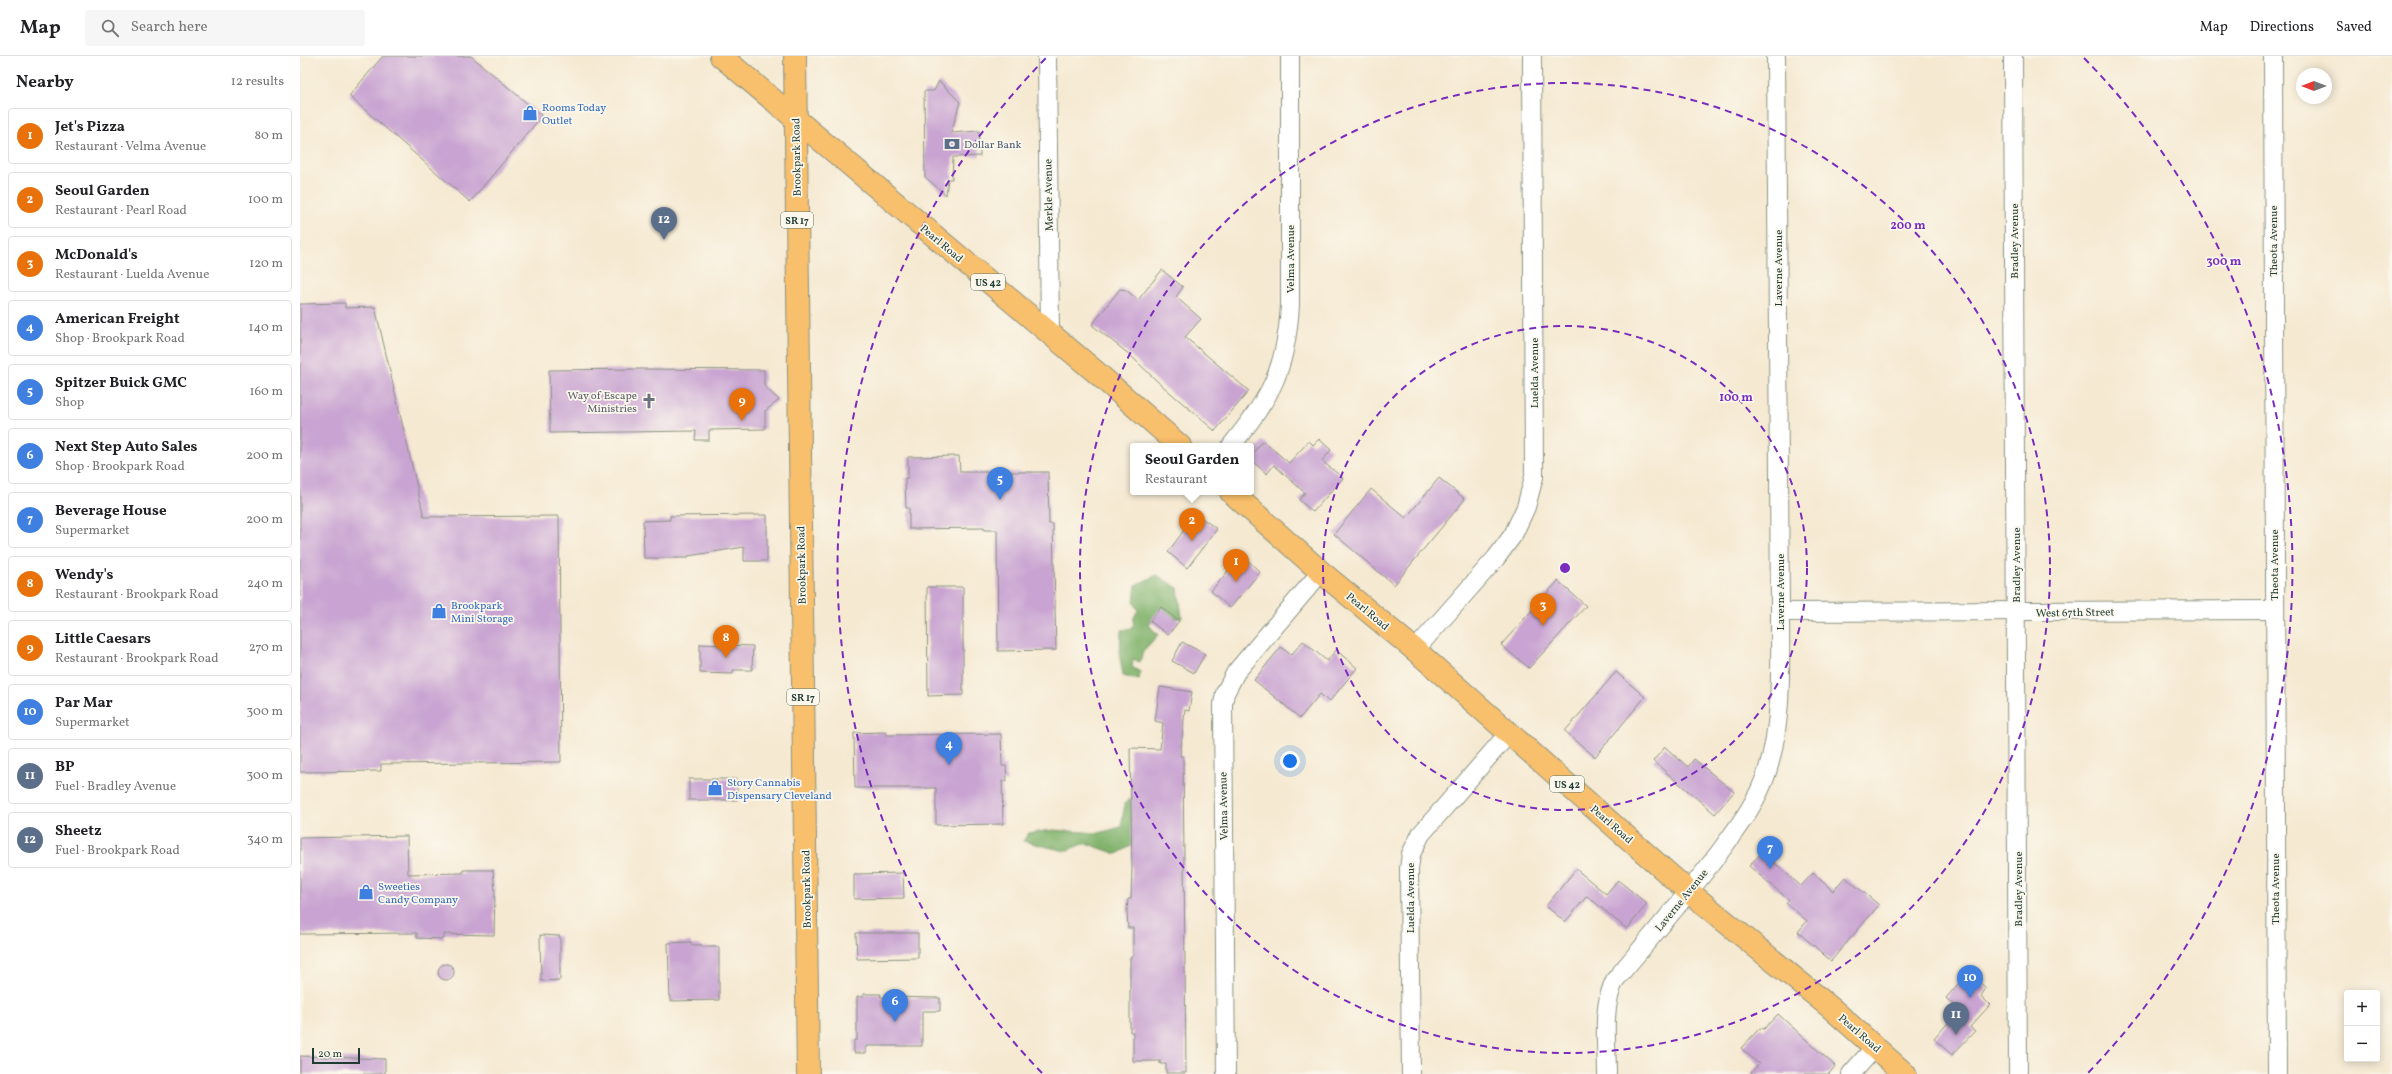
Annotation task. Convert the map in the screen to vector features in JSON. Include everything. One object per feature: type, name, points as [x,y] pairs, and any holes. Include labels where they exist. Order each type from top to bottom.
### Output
[{"type":"main road","name":"Pearl Road","points":[[721,56],[795,120],[1050,333],[1177,443]]},
{"type":"main road","name":"Brookpark Road","points":[[795,56],[808,1074]]},
{"type":"main road","name":"Pearl Road","points":[[1234,495],[1321,572],[1415,650],[1689,892],[1876,1046],[1905,1074]]},
{"type":"street","name":"Merkle Avenue","points":[[1047,56],[1050,333]]},
{"type":"street","name":"Velma Avenue","points":[[1233,443],[1259,411],[1270,392],[1288,336],[1290,305],[1290,56]]},
{"type":"street","name":"Luelda Avenue","points":[[1415,650],[1496,558],[1513,535],[1526,507],[1534,477],[1532,56]]},
{"type":"street","name":"Laverne Avenue","points":[[1607,1074],[1606,1005],[1611,988],[1618,977],[1689,892],[1746,816],[1766,773],[1777,724],[1779,700],[1780,612],[1776,56]]},
{"type":"street","name":"Bradley Avenue","points":[[2013,56],[2018,1074]]},
{"type":"street","name":"Theota Avenue","points":[[2273,56],[2277,1074]]},
{"type":"street","name":"Velma Avenue","points":[[1226,1074],[1222,722],[1224,699],[1236,672],[1321,572]]},
{"type":"street","name":"West 67th Street","points":[[1780,612],[2274,610]]},
{"type":"street","name":"Luelda Avenue","points":[[1412,1074],[1409,869],[1411,854],[1421,834],[1509,733]]},
{"type":"street","points":[[1850,1074],[1876,1046]]},
{"type":"green space","points":[[1157,575],[1178,588],[1182,618],[1156,618],[1149,625],[1158,635],[1143,651],[1140,662],[1133,659],[1132,667],[1140,672],[1139,680],[1123,676],[1120,657],[1121,630],[1133,628],[1134,617],[1138,610],[1134,602],[1136,585]]},
{"type":"green space","points":[[1137,794],[1137,809],[1131,819],[1144,838],[1117,854],[1085,843],[1065,851],[1023,841],[1029,833],[1053,830],[1099,833],[1121,827],[1125,803]]},
{"type":"building","points":[[383,56],[471,56],[542,116],[470,202],[349,96]]},
{"type":"building","name":"Dollar Bank","points":[[939,81],[960,102],[951,133],[979,131],[980,156],[953,157],[952,179],[948,179],[946,195],[925,177],[924,91],[934,91]]},
{"type":"building","points":[[1162,270],[1183,287],[1176,297],[1201,319],[1185,337],[1249,391],[1215,431],[1158,382],[1130,355],[1092,325],[1120,289],[1126,290],[1138,300]]},
{"type":"building","points":[[345,303],[345,308],[375,307],[424,517],[559,516],[561,762],[381,764],[381,771],[300,772],[300,304]]},
{"type":"building","points":[[549,370],[764,370],[764,386],[779,400],[765,411],[765,429],[709,430],[709,440],[695,440],[696,431],[550,433]]},
{"type":"building","points":[[1319,439],[1331,450],[1322,461],[1343,478],[1313,512],[1299,500],[1305,493],[1274,465],[1267,474],[1254,463],[1254,452],[1263,441],[1289,463],[1309,441],[1313,445]]},
{"type":"building","points":[[959,456],[960,472],[1048,472],[1049,524],[1053,524],[1056,650],[998,651],[997,530],[984,530],[984,528],[909,529],[909,508],[906,508],[905,478],[908,478],[908,457]]},
{"type":"building","points":[[1439,478],[1465,499],[1394,585],[1334,534],[1371,489],[1406,518]]},
{"type":"building","points":[[1196,514],[1217,529],[1187,568],[1168,552]]},
{"type":"building","points":[[767,515],[767,561],[744,561],[744,547],[688,556],[688,558],[644,558],[643,521],[670,520],[670,516]]},
{"type":"building","points":[[1242,555],[1260,572],[1230,608],[1211,591]]},
{"type":"building","points":[[1558,581],[1586,606],[1529,668],[1501,645]]},
{"type":"building","points":[[927,587],[963,587],[963,695],[928,696]]},
{"type":"building","points":[[1161,607],[1179,621],[1168,635],[1150,621]]},
{"type":"building","points":[[1303,641],[1327,661],[1336,650],[1357,668],[1329,702],[1320,694],[1300,718],[1254,680],[1281,647],[1291,655]]},
{"type":"building","points":[[1182,642],[1205,654],[1194,673],[1172,661]]},
{"type":"building","points":[[700,644],[753,646],[752,670],[733,670],[733,674],[700,673]]},
{"type":"building","points":[[1616,672],[1645,697],[1595,757],[1565,731]]},
{"type":"building","points":[[1160,687],[1192,692],[1189,711],[1185,710],[1180,756],[1183,756],[1186,1073],[1166,1073],[1166,1064],[1160,1064],[1160,1061],[1133,1061],[1133,1032],[1130,1032],[1130,957],[1133,957],[1133,928],[1128,928],[1127,911],[1128,899],[1131,899],[1132,869],[1130,748],[1160,749],[1163,723],[1155,721]]},
{"type":"building","points":[[886,732],[886,735],[1001,734],[1002,766],[1006,766],[1007,781],[1002,781],[1003,824],[936,825],[936,788],[855,788],[854,733]]},
{"type":"building","points":[[1665,747],[1688,767],[1694,759],[1734,792],[1715,814],[1653,761]]},
{"type":"building","points":[[689,779],[737,779],[737,800],[689,800]]},
{"type":"building","points":[[407,836],[408,874],[463,873],[463,870],[493,870],[495,892],[494,935],[444,934],[444,939],[417,938],[417,933],[300,934],[300,838]]},
{"type":"building","points":[[1762,852],[1801,886],[1813,873],[1833,891],[1845,877],[1879,905],[1831,961],[1798,932],[1807,921],[1786,903],[1789,900],[1749,866]]},
{"type":"building","points":[[1576,869],[1606,894],[1618,880],[1647,904],[1627,929],[1587,896],[1565,922],[1546,906]]},
{"type":"building","points":[[903,873],[904,898],[854,899],[854,874]]},
{"type":"building","points":[[856,933],[918,933],[918,958],[857,959]]},
{"type":"building","points":[[540,935],[560,936],[560,980],[541,981]]},
{"type":"building","points":[[691,942],[691,945],[702,945],[702,947],[719,947],[719,1000],[670,1001],[668,943]]},
{"type":"building","points":[[446,964],[453,969],[454,972],[449,979],[446,980],[439,975],[438,972],[443,965]]},
{"type":"building","points":[[1968,972],[1986,988],[1981,996],[1990,1005],[1970,1027],[1975,1031],[1952,1055],[1934,1039],[1959,1010],[1946,998]]},
{"type":"building","points":[[863,994],[881,994],[880,997],[940,998],[940,1011],[922,1011],[922,1046],[866,1046],[866,1053],[854,1053],[854,1040],[857,1040],[857,997],[863,997]]},
{"type":"building","points":[[1778,1014],[1835,1066],[1829,1074],[1750,1074],[1759,1064],[1741,1048],[1760,1028],[1764,1029]]},
{"type":"building","points":[[300,1056],[385,1059],[385,1074],[300,1074]]},
{"type":"place","name":"Rooms Today Outlet","points":[[530,113]]},
{"type":"place","name":"Dollar Bank","points":[[952,144]]},
{"type":"place","name":"Sheetz","points":[[664,240]]},
{"type":"place","name":"Way of Escape Ministries","points":[[649,401]]},
{"type":"place","name":"Little Caesars","points":[[742,421]]},
{"type":"place","name":"Spitzer Buick GMC","points":[[1000,500]]},
{"type":"place","name":"Seoul Garden","points":[[1192,541]]},
{"type":"place","name":"Jet's Pizza","points":[[1236,582]]},
{"type":"place","name":"Brookpark Mini Storage","points":[[439,611]]},
{"type":"place","name":"McDonald's","points":[[1543,626]]},
{"type":"place","name":"Wendy's","points":[[726,658]]},
{"type":"place","name":"American Freight","points":[[949,765]]},
{"type":"place","name":"Story Cannabis Dispensary Cleveland","points":[[715,788]]},
{"type":"place","name":"Beverage House","points":[[1770,869]]},
{"type":"place","name":"Sweeties Candy Company","points":[[366,892]]},
{"type":"place","name":"Par Mar","points":[[1970,998]]},
{"type":"place","name":"Next Step Auto Sales","points":[[895,1022]]},
{"type":"place","name":"BP","points":[[1956,1035]]}]
